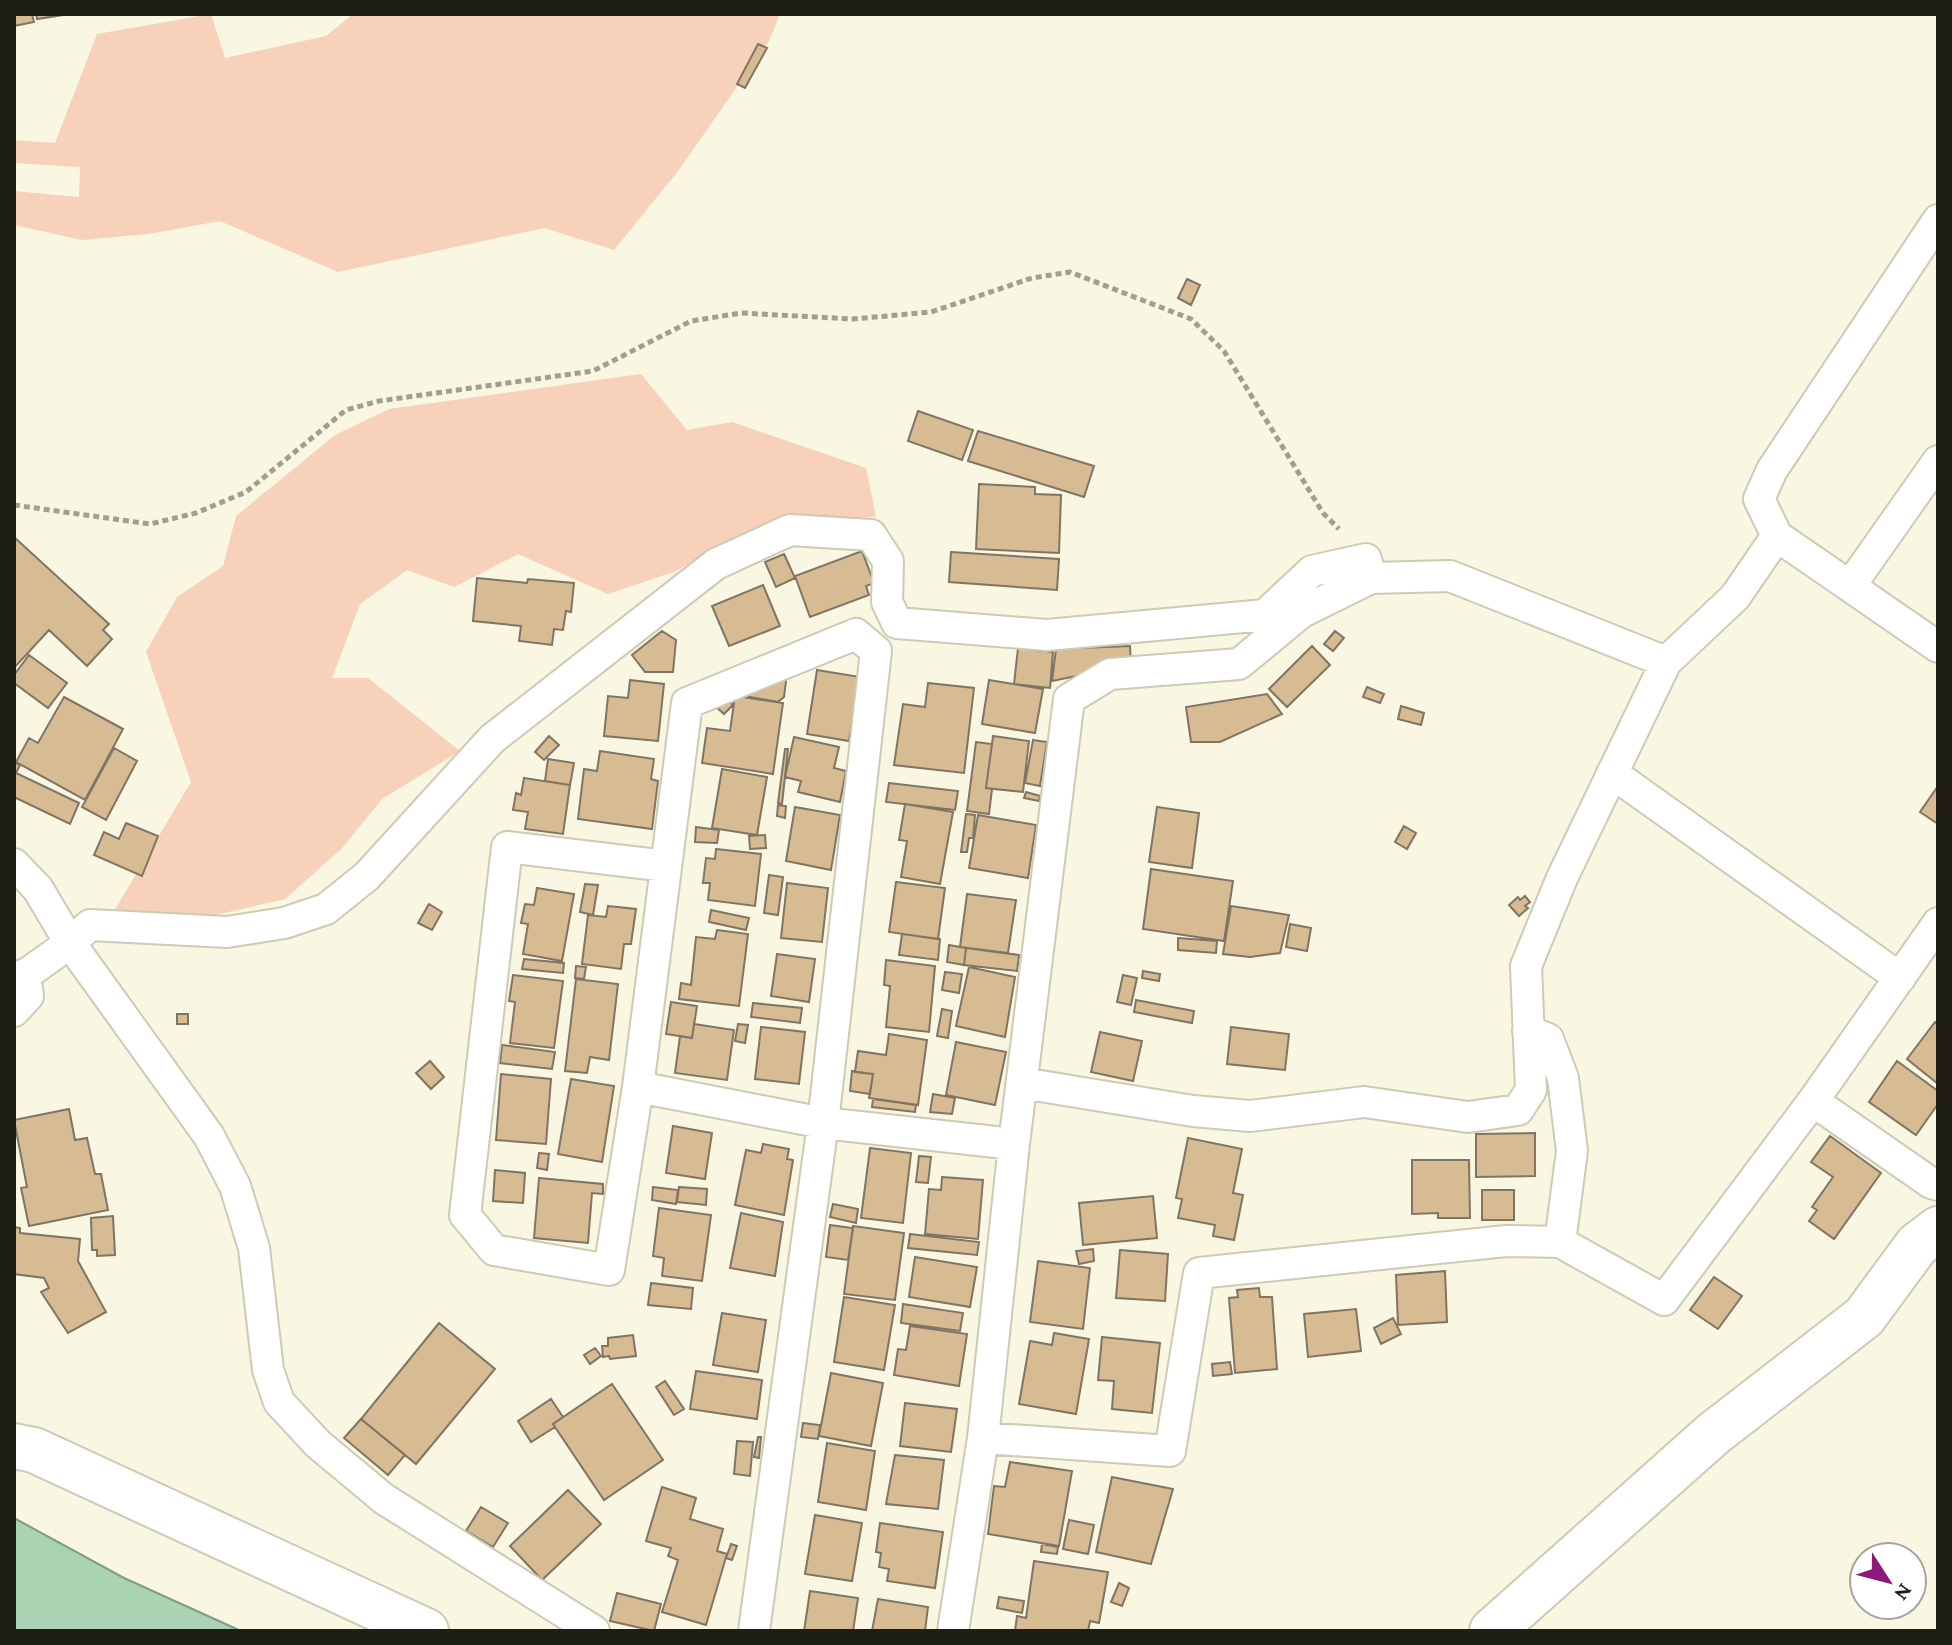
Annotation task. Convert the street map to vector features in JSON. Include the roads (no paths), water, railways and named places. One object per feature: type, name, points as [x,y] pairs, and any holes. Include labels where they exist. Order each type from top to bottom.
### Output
[{"type":"street","points":[[1938,220],[1772,470],[1759,499],[1777,536],[1938,647]]},
{"type":"street","points":[[1850,586],[1938,461]]},
{"type":"street","points":[[14,1011],[28,996],[20,979],[90,925],[227,932],[284,923],[326,909],[367,876],[492,739],[716,564],[790,530],[871,535],[888,561],[887,602],[897,623]]},
{"type":"street","points":[[1022,1083],[1193,1111],[1250,1116],[1364,1102],[1468,1117],[1518,1110],[1531,1090],[1526,966],[1562,878],[1666,662],[1735,597],[1777,536]]},
{"type":"street","points":[[897,623],[1047,635],[1265,615],[1312,571],[1368,568],[1450,576],[1666,662]]},
{"type":"street","points":[[953,1631],[983,1438],[1014,1144],[1069,699],[1110,674],[1239,664],[1302,612],[1368,568]]},
{"type":"street","points":[[754,1631],[823,1123],[876,651],[897,623]]},
{"type":"street","points":[[666,866],[507,847],[465,1215],[494,1250],[609,1270],[638,1087],[687,703],[856,634],[876,651]]},
{"type":"street","points":[[1612,773],[1900,978]]},
{"type":"street","points":[[14,864],[38,889],[70,943],[209,1136],[235,1186],[254,1248],[268,1370],[279,1402],[318,1444],[384,1499],[594,1631]]},
{"type":"street","points":[[983,1438],[1170,1451],[1199,1273],[1506,1241],[1560,1242],[1664,1300],[1813,1101],[1938,923]]},
{"type":"street","points":[[1528,1031],[1548,1039],[1563,1078],[1572,1151],[1560,1242]]},
{"type":"street","points":[[638,1087],[823,1123],[1014,1144]]},
{"type":"street","points":[[1813,1101],[1938,1185]]},
{"type":"street","points":[[1492,1631],[1713,1434],[1864,1317],[1917,1245],[1938,1229]]},
{"type":"street","points":[[14,1446],[34,1450],[426,1631]]}]
